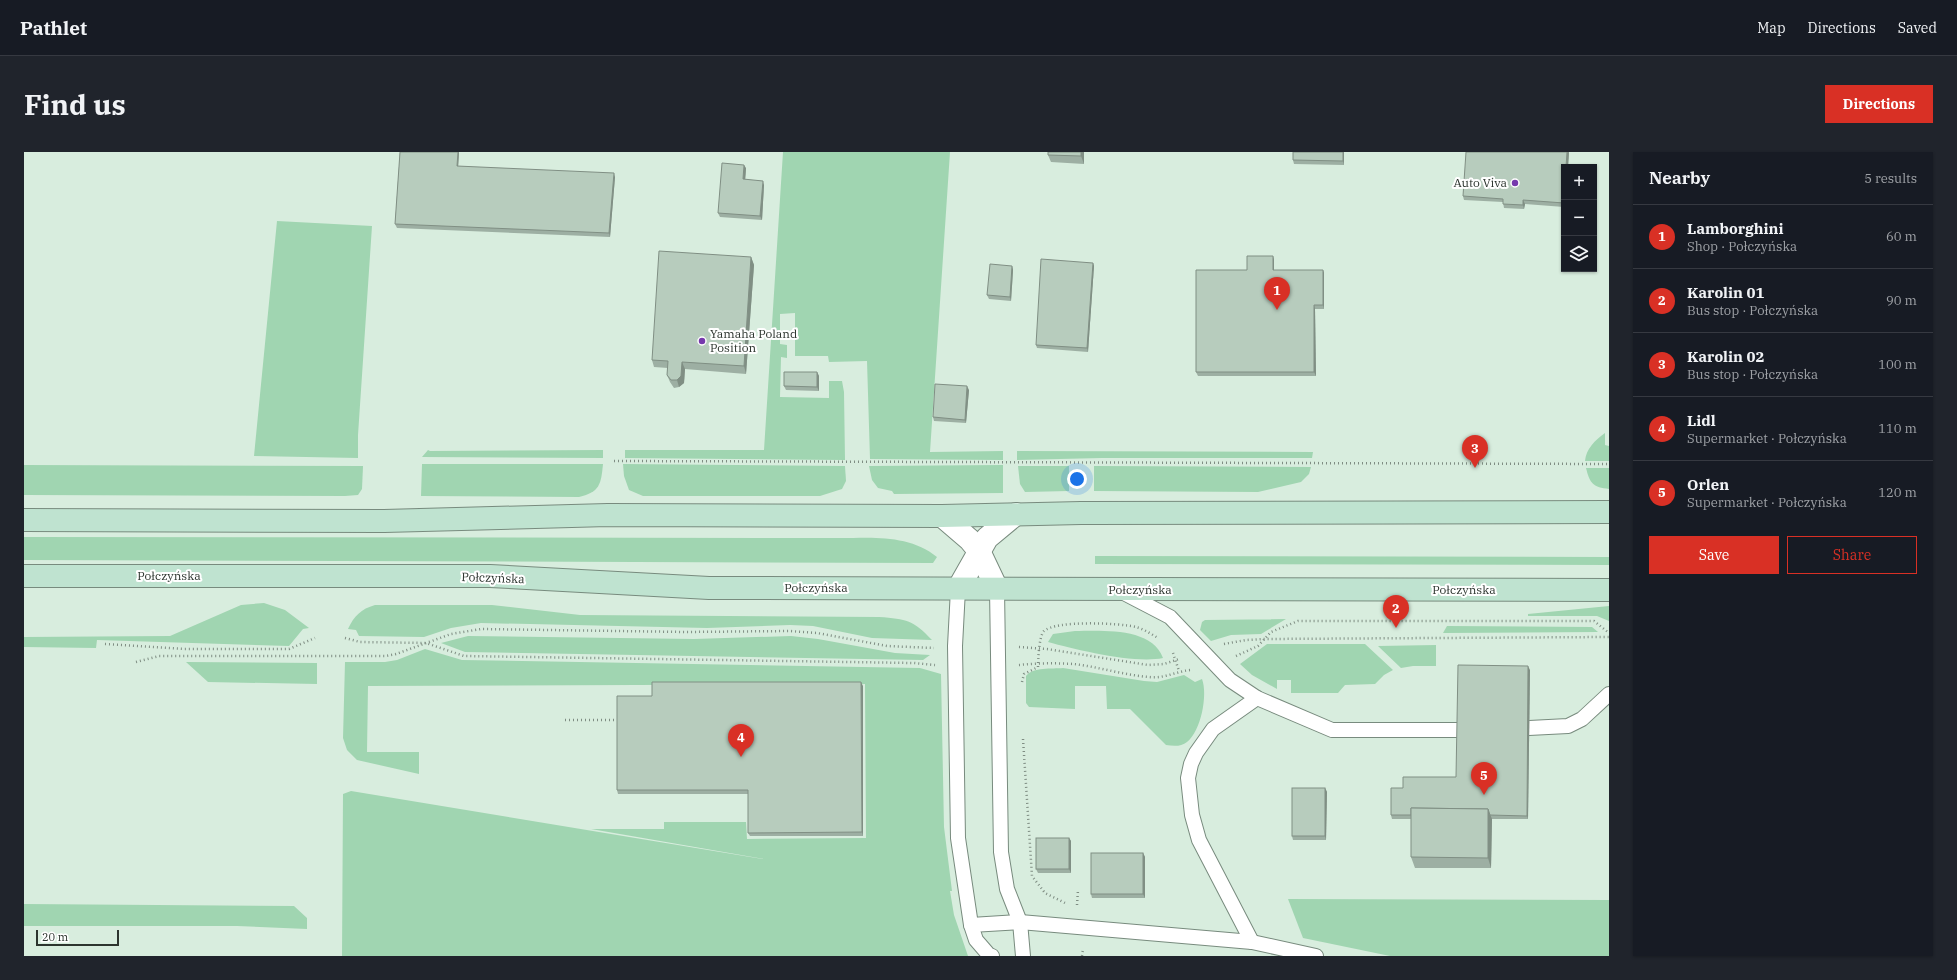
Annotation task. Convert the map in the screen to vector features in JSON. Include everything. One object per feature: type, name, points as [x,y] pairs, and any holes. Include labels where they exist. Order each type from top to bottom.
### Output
[{"type":"main road","points":[[24,520],[384,521],[608,515],[942,516],[1016,514],[1609,512]]},
{"type":"main road","name":"Połczyńska","points":[[24,576],[490,576],[709,588],[1609,590]]},
{"type":"street","points":[[958,589],[987,538],[1016,514]]},
{"type":"street","points":[[942,516],[970,540],[979,551],[997,589]]},
{"type":"lane","points":[[958,589],[955,646],[958,838],[971,925],[976,940],[990,956]]},
{"type":"lane","points":[[997,589],[1001,852],[1007,889],[1020,922],[1023,956]]},
{"type":"lane","points":[[1117,590],[1170,616],[1230,680],[1257,698],[1332,730],[1493,730],[1568,726],[1582,719],[1609,694]]},
{"type":"lane","points":[[1252,942],[1199,840],[1192,815],[1188,778],[1191,764],[1196,753],[1213,729],[1257,698]]},
{"type":"lane","points":[[971,925],[1020,922],[1252,942],[1316,956]]},
{"type":"path","points":[[614,462],[1609,464]]},
{"type":"path","points":[[1230,659],[1258,646],[1271,632],[1298,621],[1594,621],[1609,633]]},
{"type":"path","points":[[1021,686],[1024,674],[1038,667],[1042,635],[1045,630],[1071,624],[1115,624],[1131,626],[1148,632],[1161,640]]},
{"type":"path","points":[[136,662],[159,656],[386,656],[396,654],[451,634],[481,629],[686,632],[790,631],[817,633],[887,646],[936,648]]},
{"type":"path","points":[[1216,646],[1231,642],[1265,639],[1609,637]]},
{"type":"path","points":[[105,644],[184,649],[289,649],[315,638]]},
{"type":"path","points":[[344,638],[360,642],[426,643],[464,656],[914,663],[939,666]]},
{"type":"path","points":[[1023,647],[1040,648],[1148,665],[1164,664],[1182,658]]},
{"type":"path","points":[[1170,648],[1179,671]]},
{"type":"path","points":[[1018,665],[1038,663],[1074,664],[1150,677],[1164,677],[1179,671],[1198,670]]},
{"type":"path","points":[[565,720],[618,720]]},
{"type":"path","points":[[1022,733],[1032,876],[1045,893],[1067,904]]},
{"type":"path","points":[[1077,905],[1078,890]]},
{"type":"path","points":[[1072,905],[1082,906]]},
{"type":"green space","points":[[783,152],[950,152],[930,452],[1003,451],[1003,460],[870,459],[867,361],[829,362],[828,356],[795,356],[795,313],[780,314],[780,344],[787,345],[787,358],[781,357],[780,397],[829,398],[829,381],[842,381],[844,392],[845,460],[625,458],[625,450],[764,450]]},
{"type":"green space","points":[[277,221],[372,226],[358,435],[358,458],[254,456]]},
{"type":"green space","points":[[1605,433],[1605,445],[1609,446],[1609,461],[1585,461],[1587,453],[1592,445]]},
{"type":"green space","points":[[428,450],[603,450],[603,458],[422,457]]},
{"type":"green space","points":[[1017,451],[1313,452],[1312,458],[1102,458],[1017,460]]},
{"type":"green space","points":[[422,464],[603,464],[598,486],[591,493],[579,497],[421,496]]},
{"type":"green space","points":[[623,464],[845,466],[846,481],[842,489],[820,496],[643,496],[629,490],[624,476]]},
{"type":"green space","points":[[24,465],[363,466],[362,489],[358,495],[345,496],[24,495]]},
{"type":"green space","points":[[1003,465],[1003,493],[894,494],[892,491],[878,488],[872,480],[869,466]]},
{"type":"green space","points":[[1018,466],[1069,466],[1069,491],[1025,492],[1020,484]]},
{"type":"green space","points":[[1094,466],[1311,467],[1309,474],[1301,482],[1258,492],[1094,491]]},
{"type":"green space","points":[[1586,468],[1609,468],[1609,489],[1593,484],[1589,478]]},
{"type":"green space","points":[[24,537],[875,538],[908,542],[937,557],[933,563],[24,560]]},
{"type":"green space","points":[[1095,556],[1609,557],[1609,565],[1095,564]]},
{"type":"green space","points":[[264,603],[285,610],[309,628],[303,629],[289,646],[97,640],[96,648],[24,647],[24,637],[170,636],[241,605]]},
{"type":"green space","points":[[375,605],[492,605],[580,615],[879,617],[903,620],[914,624],[932,640],[872,638],[813,626],[790,625],[707,628],[481,623],[451,628],[424,637],[359,636],[356,630],[348,629],[358,614]]},
{"type":"green space","points":[[1609,606],[1609,621],[1597,616],[1528,616],[1528,614]]},
{"type":"green space","points":[[1286,619],[1261,634],[1231,635],[1211,641],[1200,630],[1202,622],[1205,620]]},
{"type":"green space","points":[[1447,626],[1592,627],[1598,632],[1443,633]]},
{"type":"green space","points":[[1075,631],[1112,631],[1137,636],[1148,641],[1157,648],[1163,658],[1122,658],[1074,649],[1048,642],[1053,634]]},
{"type":"green space","points":[[468,636],[694,639],[791,636],[818,639],[895,653],[930,655],[923,660],[465,652],[441,643]]},
{"type":"green space","points":[[1267,644],[1365,644],[1393,670],[1384,675],[1375,684],[1345,685],[1338,693],[1291,693],[1291,680],[1277,680],[1277,689],[1252,675],[1240,664]]},
{"type":"green space","points":[[1436,645],[1436,666],[1413,666],[1401,668],[1378,646]]},
{"type":"green space","points":[[425,649],[462,660],[920,668],[941,674],[944,827],[952,891],[950,891],[954,915],[968,956],[342,956],[343,794],[351,791],[787,863],[591,829],[664,829],[664,822],[746,822],[747,839],[866,838],[865,684],[368,686],[367,752],[419,752],[419,774],[357,760],[347,750],[343,738],[345,662],[385,662],[397,660]]},
{"type":"green space","points":[[186,662],[317,663],[317,684],[208,682]]},
{"type":"green space","points":[[1063,668],[1144,681],[1157,682],[1184,675],[1195,682],[1202,679],[1204,686],[1204,703],[1196,730],[1185,744],[1177,746],[1166,745],[1130,709],[1107,709],[1106,686],[1075,686],[1075,709],[1029,707],[1026,703],[1026,676],[1033,671]]},
{"type":"green space","points":[[1288,899],[1609,900],[1609,956],[1390,956],[1303,938]]},
{"type":"green space","points":[[24,904],[294,906],[307,918],[307,929],[237,926],[24,926]]},
{"type":"building","points":[[400,152],[458,152],[457,166],[614,173],[609,233],[395,224]]},
{"type":"building","points":[[1048,152],[1081,152],[1081,156],[1048,155]]},
{"type":"building","points":[[1293,152],[1343,152],[1343,161],[1293,160]]},
{"type":"building","name":"Auto Viva","points":[[1466,152],[1567,152],[1566,164],[1561,164],[1561,203],[1523,200],[1523,205],[1503,204],[1503,199],[1463,196]]},
{"type":"building","points":[[722,163],[744,165],[743,179],[763,181],[760,216],[718,213]]},
{"type":"building","name":"Yamaha Poland Position","points":[[659,251],[751,257],[744,366],[682,362],[681,376],[677,380],[671,380],[667,375],[668,361],[652,360]]},
{"type":"building","points":[[1247,256],[1273,256],[1273,270],[1323,270],[1323,305],[1314,305],[1314,372],[1196,372],[1196,270],[1247,270]]},
{"type":"building","points":[[1041,259],[1093,263],[1087,348],[1036,345]]},
{"type":"building","points":[[990,264],[1012,266],[1010,297],[987,295]]},
{"type":"building","points":[[784,372],[817,372],[817,387],[784,386]]},
{"type":"building","points":[[935,384],[967,386],[965,420],[933,417]]},
{"type":"building","points":[[1458,665],[1528,666],[1527,816],[1490,815],[1488,809],[1411,808],[1411,815],[1391,815],[1391,788],[1403,788],[1403,777],[1456,777]]},
{"type":"building","points":[[652,682],[861,682],[862,832],[748,833],[748,790],[617,790],[617,696],[652,696]]},
{"type":"building","points":[[1292,788],[1325,788],[1325,836],[1292,836]]},
{"type":"building","points":[[1411,808],[1488,809],[1488,858],[1411,857]]},
{"type":"building","points":[[1036,838],[1069,838],[1069,869],[1036,869]]},
{"type":"building","points":[[1091,853],[1143,853],[1143,894],[1091,894]]},
{"type":"place","name":"Auto Viva","points":[[1515,183]]},
{"type":"place","name":"Lamborghini","points":[[1277,310]]},
{"type":"place","name":"Yamaha Poland Position","points":[[702,341]]},
{"type":"place","name":"Karolin 02","points":[[1475,468]]},
{"type":"place","name":"Karolin 01","points":[[1396,628]]},
{"type":"place","name":"Lidl","points":[[741,757]]},
{"type":"place","name":"Orlen","points":[[1484,795]]}]
